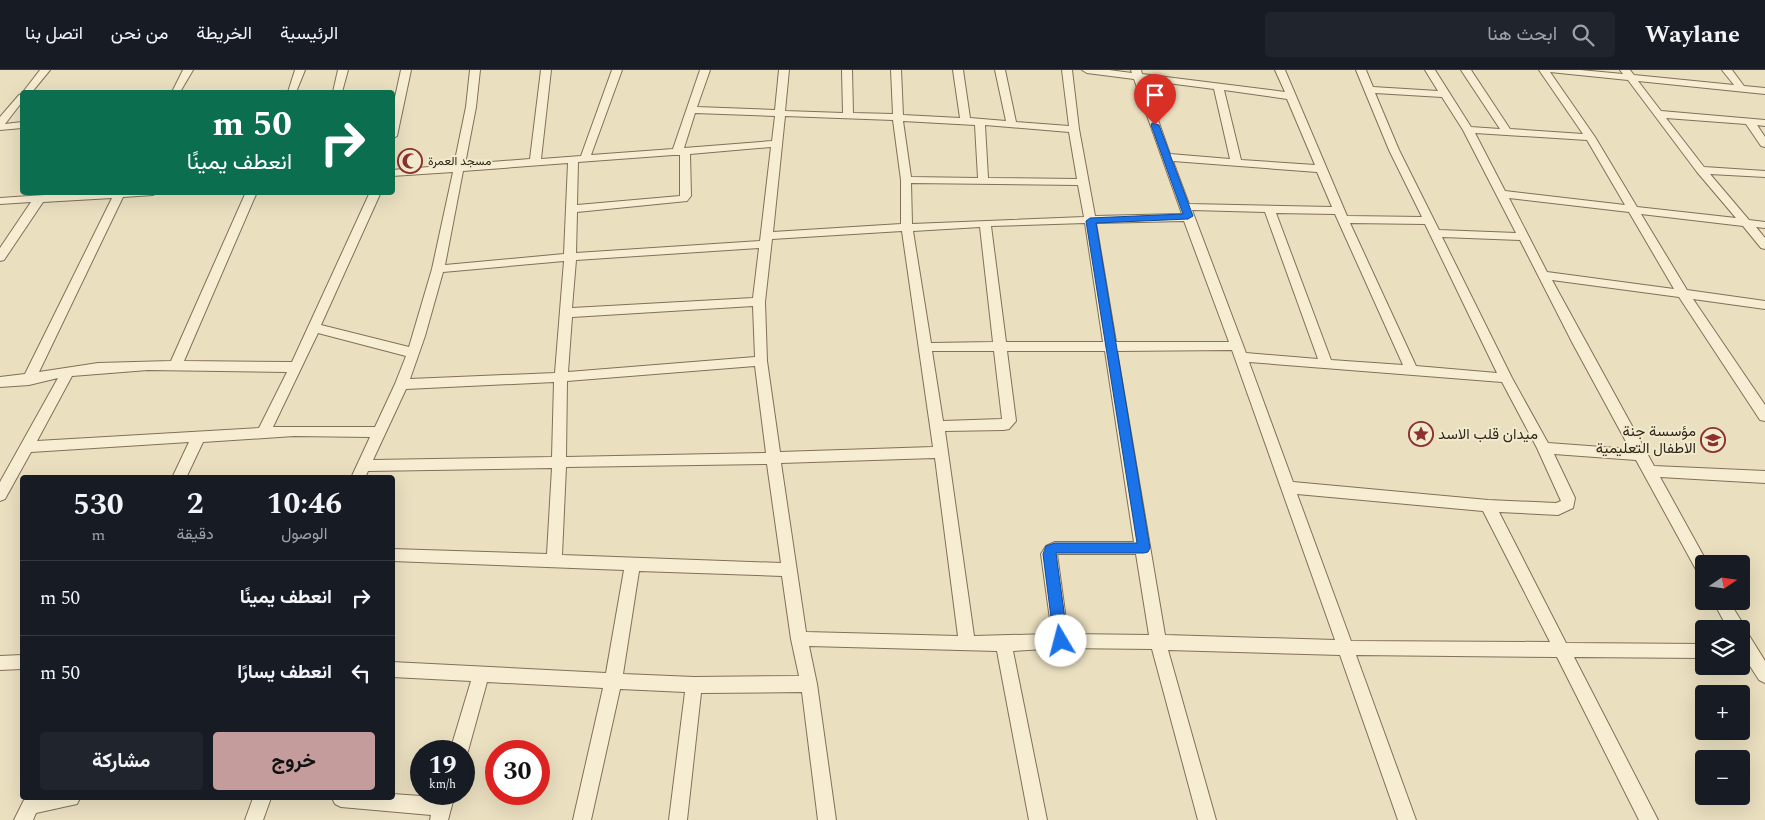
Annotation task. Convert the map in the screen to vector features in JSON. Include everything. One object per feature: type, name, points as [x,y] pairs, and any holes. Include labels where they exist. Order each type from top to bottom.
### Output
[{"type":"street","points":[[29,90],[45,70]]},
{"type":"street","points":[[177,90],[188,70]]},
{"type":"street","points":[[293,90],[300,70]]},
{"type":"street","points":[[338,90],[343,70]]},
{"type":"street","points":[[396,95],[406,70]]},
{"type":"street","points":[[475,70],[471,108],[438,269],[402,384],[360,472],[559,462],[775,458],[941,452]]},
{"type":"street","points":[[535,162],[546,70]]},
{"type":"street","points":[[554,561],[564,313],[570,257],[572,209],[579,158],[617,70]]},
{"type":"street","points":[[572,209],[683,199],[686,196],[681,153],[690,110],[705,70]]},
{"type":"street","points":[[784,70],[759,302],[761,361],[799,639],[809,684],[827,820]]},
{"type":"street","points":[[847,70],[848,115]]},
{"type":"street","points":[[896,70],[898,117],[906,180],[907,228],[941,452],[966,642]]},
{"type":"street","points":[[958,70],[965,120]]},
{"type":"street","points":[[1000,70],[1012,124]]},
{"type":"street","points":[[1067,70],[1082,182],[1090,221],[1158,642],[1207,820]]},
{"type":"street","points":[[1087,70],[1137,73],[1218,87],[1290,96]]},
{"type":"street","points":[[1280,70],[1341,215],[1412,370]]},
{"type":"street","points":[[1288,487],[1488,506],[1558,509],[1568,504],[1568,498],[1544,448],[1506,378],[1394,150],[1361,70]]},
{"type":"street","points":[[1430,70],[1468,130],[1542,275],[1696,555]]},
{"type":"street","points":[[1466,70],[1507,132]]},
{"type":"street","points":[[1544,70],[1590,137],[1683,294],[1765,416]]},
{"type":"street","points":[[1552,70],[1628,74],[1765,91]]},
{"type":"street","points":[[1727,70],[1741,88]]},
{"type":"street","points":[[1137,73],[1407,820]]},
{"type":"street","points":[[1628,74],[1701,170],[1765,246]]},
{"type":"street","points":[[1218,87],[1236,162]]},
{"type":"street","points":[[1370,90],[1446,94]]},
{"type":"street","points":[[0,123],[20,100]]},
{"type":"street","points":[[690,110],[965,120],[1074,129]]},
{"type":"street","points":[[1659,114],[1765,123]]},
{"type":"street","points":[[980,122],[983,181]]},
{"type":"street","points":[[1749,122],[1765,144]]},
{"type":"street","points":[[0,127],[20,125]]},
{"type":"street","points":[[1468,130],[1590,137]]},
{"type":"street","points":[[395,173],[579,158],[681,153],[777,144]]},
{"type":"street","points":[[1166,157],[1322,169]]},
{"type":"street","points":[[1701,170],[1765,174]]},
{"type":"street","points":[[906,180],[1082,182]]},
{"type":"street","points":[[1500,194],[1765,225]]},
{"type":"street","points":[[0,201],[103,195]]},
{"type":"street","points":[[29,380],[119,195]]},
{"type":"street","points":[[175,366],[251,195]]},
{"type":"street","points":[[263,434],[296,367],[375,195]]},
{"type":"street","points":[[0,257],[39,199]]},
{"type":"street","points":[[438,269],[907,228],[985,223],[1090,221],[1186,212],[1269,210],[1430,221]]},
{"type":"street","points":[[1269,210],[1326,364]]},
{"type":"street","points":[[937,426],[1007,424],[1009,421],[985,223]]},
{"type":"street","points":[[1436,233],[1523,238]]},
{"type":"street","points":[[1542,275],[1765,305]]},
{"type":"street","points":[[564,313],[759,302]]},
{"type":"street","points":[[313,327],[413,352]]},
{"type":"street","points":[[926,347],[1110,348],[1239,352],[1326,364],[1506,378]]},
{"type":"street","points":[[402,384],[561,377],[761,361]]},
{"type":"street","points":[[0,382],[29,380],[68,372],[143,365],[296,367]]},
{"type":"street","points":[[0,494],[5,476],[27,447],[68,372]]},
{"type":"street","points":[[27,447],[294,431],[379,432]]},
{"type":"street","points":[[180,475],[199,436]]},
{"type":"street","points":[[1544,448],[1640,456]]},
{"type":"street","points":[[1648,471],[1765,477]]},
{"type":"street","points":[[1488,506],[1649,820]]},
{"type":"street","points":[[1061,641],[1049,554],[1051,550],[1055,548],[1144,548]]},
{"type":"street","points":[[395,555],[790,570]]},
{"type":"street","points":[[582,820],[613,682],[632,565]]},
{"type":"street","points":[[799,639],[1004,644],[1061,641],[1345,648],[1695,651]]},
{"type":"street","points":[[1004,644],[1038,820]]},
{"type":"street","points":[[1752,652],[1765,675]]},
{"type":"street","points":[[0,663],[20,662]]},
{"type":"street","points":[[395,669],[694,685],[809,684]]},
{"type":"street","points":[[461,740],[481,674]]},
{"type":"street","points":[[678,820],[694,685]]},
{"type":"street","points":[[29,808],[63,800]]},
{"type":"street","points":[[254,820],[261,800]]},
{"type":"street","points":[[363,800],[442,807]]},
{"type":"place","name":"مسجد العمرة","points":[[410,161]]},
{"type":"place","name":"ميدان قلب الاسد","points":[[1421,434]]},
{"type":"place","name":"مؤسسة جنة الاطفال التعليمية","points":[[1713,440]]},
{"type":"route","points":[[1061,641],[1049,554],[1051,550],[1055,548],[1144,548],[1090,221],[1188,216],[1155,125]]}]
